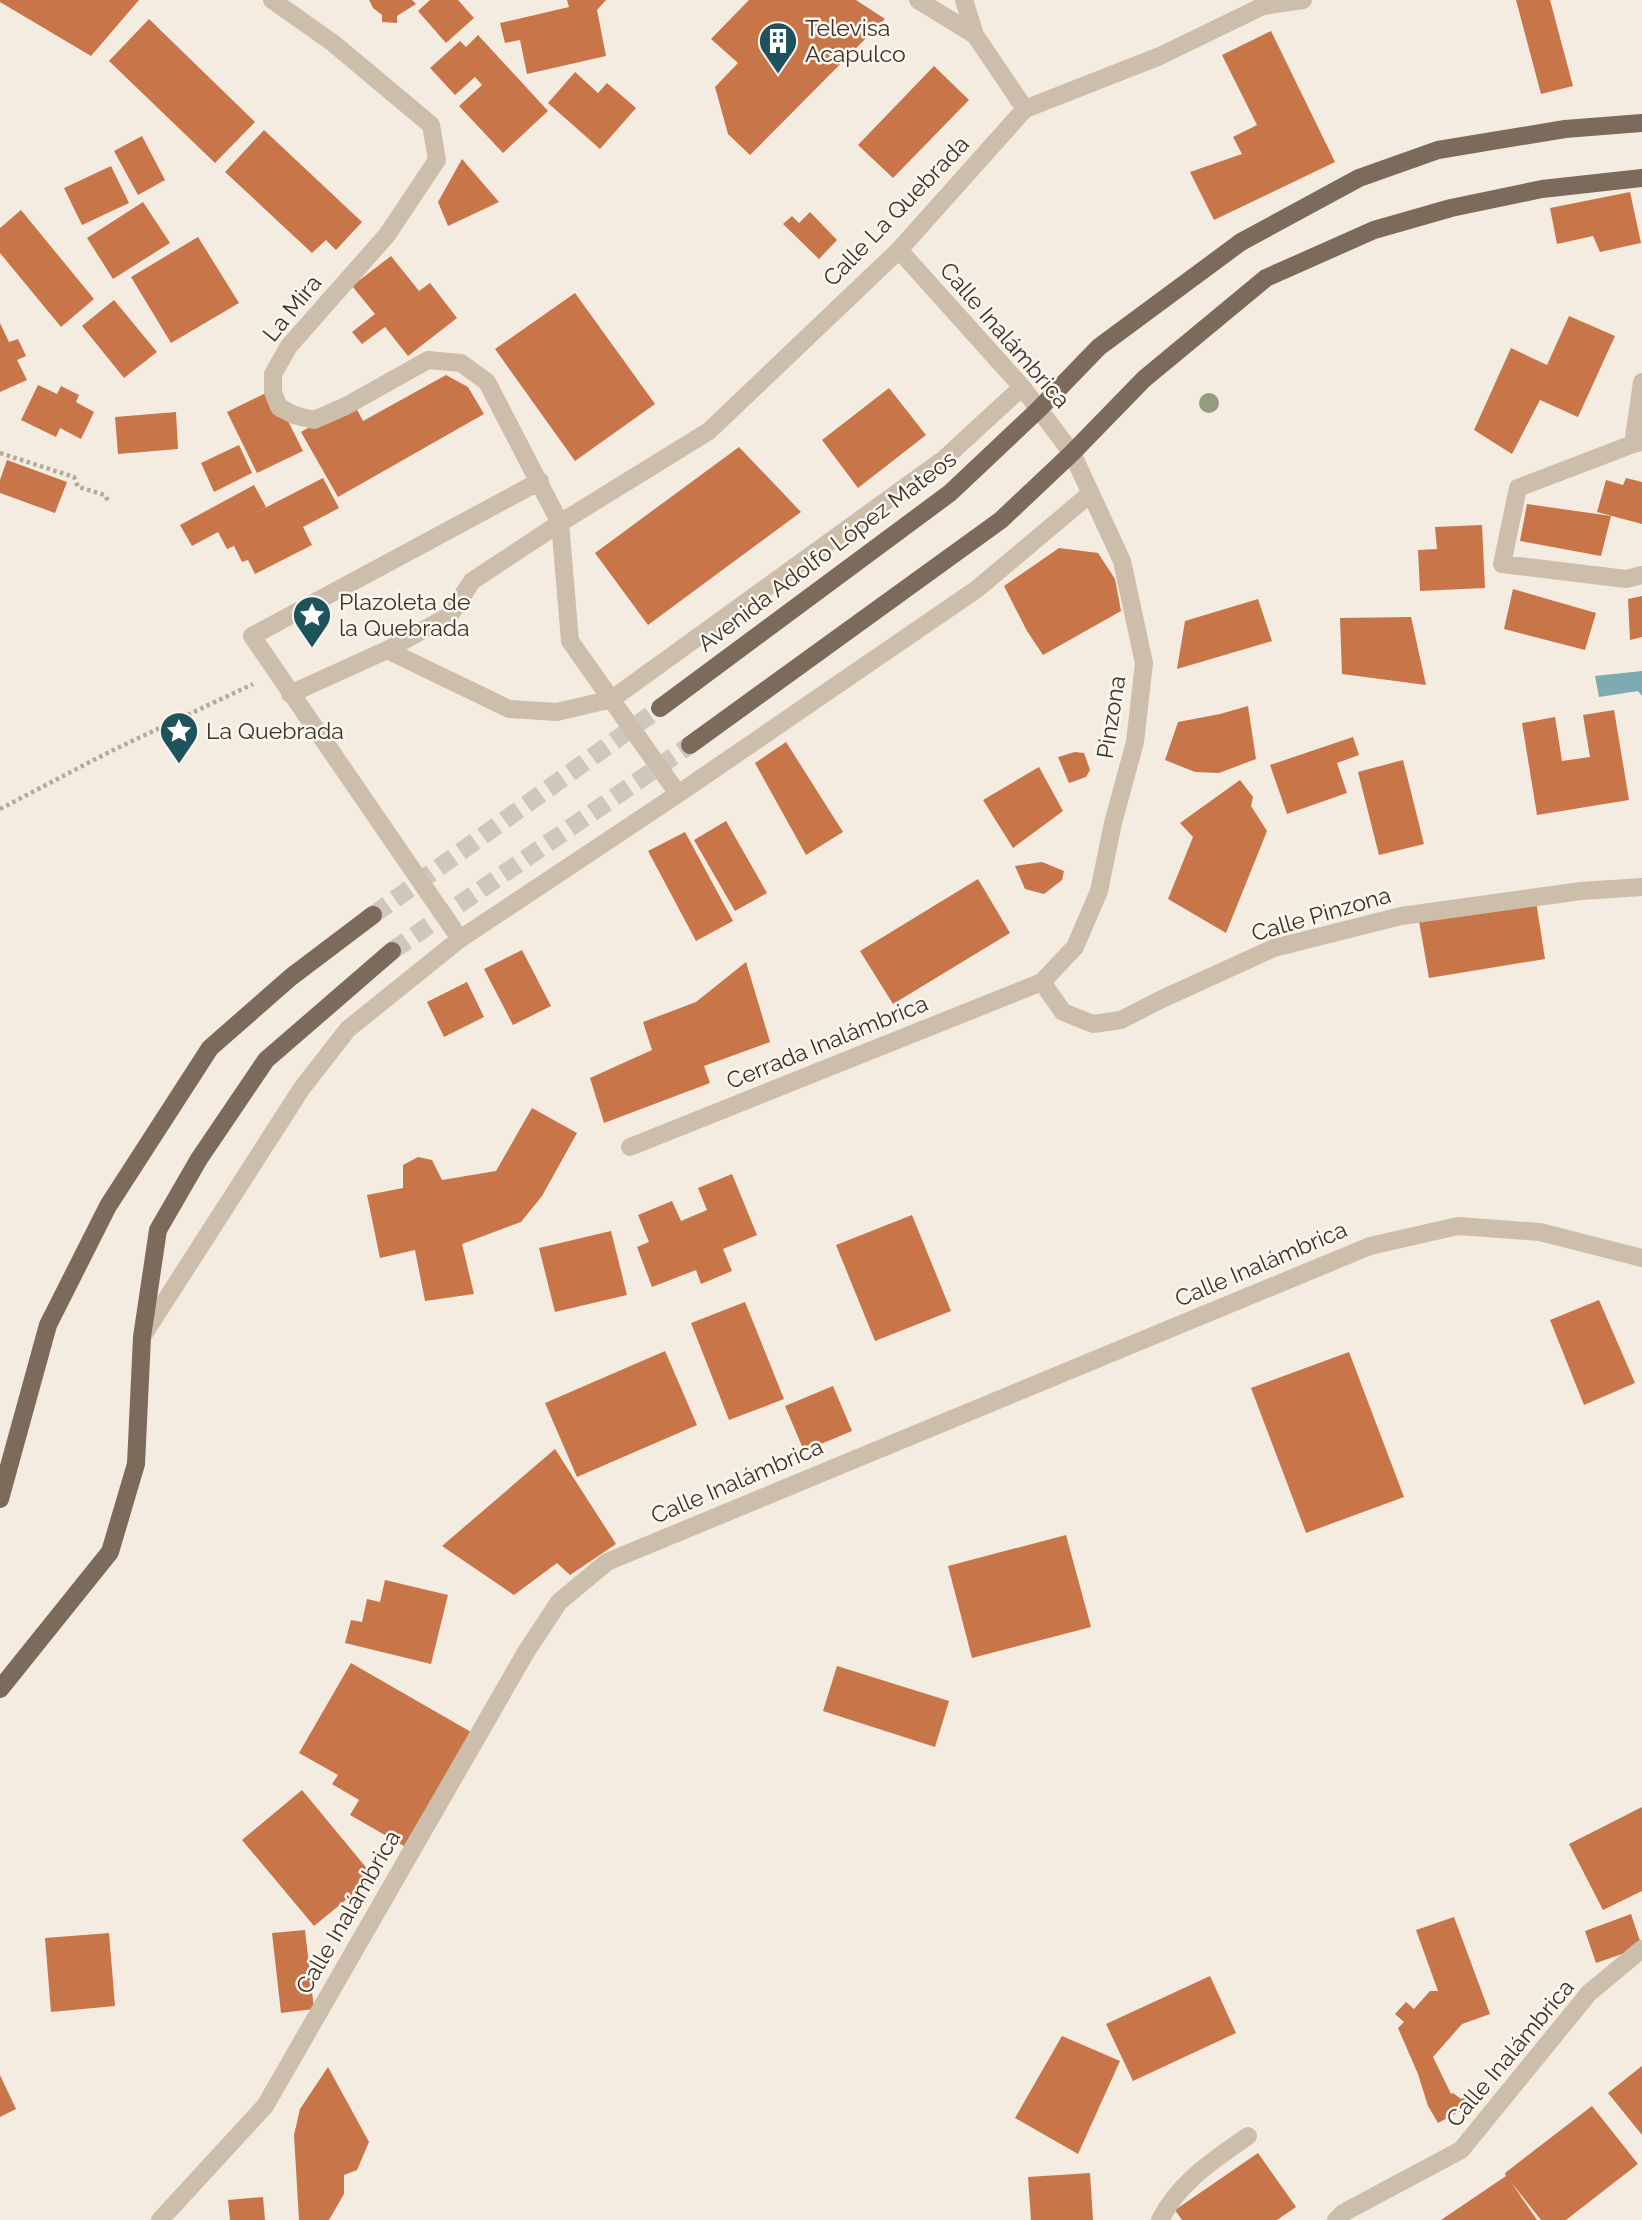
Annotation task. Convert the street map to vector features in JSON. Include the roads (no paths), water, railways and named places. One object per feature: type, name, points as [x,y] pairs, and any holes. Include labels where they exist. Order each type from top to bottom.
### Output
[{"type":"main road","name":"Avenida Adolfo López Mateos","points":[[660,708],[950,493],[1099,348],[1241,242],[1359,178],[1438,150],[1565,129],[1642,123]]},
{"type":"main road","points":[[690,745],[1001,520],[1072,453],[1144,379],[1266,278],[1374,230],[1451,208],[1542,189],[1642,178]]},
{"type":"main road","points":[[0,1499],[48,1325],[108,1206],[210,1048],[291,977],[373,915]]},
{"type":"main road","points":[[0,1689],[110,1552],[136,1464],[142,1337],[158,1230],[199,1159],[266,1060],[392,951]]},
{"type":"street","name":"La Mira","points":[[272,0],[333,43],[431,125],[437,160],[387,235],[289,346],[273,374],[273,392],[279,407],[294,415],[314,420],[346,406],[428,360],[461,363],[487,382],[561,523]]},
{"type":"street","points":[[918,0],[975,35]]},
{"type":"street","points":[[964,0],[975,35],[1025,109]]},
{"type":"street","name":"Calle La Quebrada","points":[[290,694],[387,650],[450,615],[472,581],[709,431],[899,250],[1025,109],[1160,56],[1263,6],[1304,0]]},
{"type":"street","name":"Calle Inalámbrica","points":[[899,250],[1022,387],[1072,453]]},
{"type":"street","points":[[1642,382],[1638,443],[1518,488],[1502,564],[1626,579],[1642,575]]},
{"type":"street","points":[[387,650],[509,709],[557,712],[611,699],[944,459],[1022,387]]},
{"type":"street","name":"Pinzona","points":[[1042,982],[1074,947],[1099,891],[1113,823],[1135,742],[1144,663],[1122,561],[1072,453]]},
{"type":"street","points":[[460,939],[252,636],[540,481]]},
{"type":"street","points":[[142,1337],[302,1088],[348,1029],[460,939],[678,794],[977,589],[1090,494]]},
{"type":"street","points":[[561,523],[570,641],[678,794]]},
{"type":"street","name":"Calle Pinzona","points":[[1042,982],[1063,1012],[1093,1024],[1121,1020],[1274,948],[1401,916],[1581,891],[1642,887]]},
{"type":"street","name":"Cerrada Inalámbrica","points":[[629,1147],[1042,982]]},
{"type":"street","name":"Calle Inalámbrica","points":[[160,2220],[265,2106],[526,1652],[559,1602],[607,1562],[1370,1245],[1458,1226],[1540,1232],[1642,1258]]},
{"type":"street","name":"Calle Inalámbrica","points":[[1336,2220],[1343,2213],[1461,2150],[1589,1993],[1642,1949]]},
{"type":"street","points":[[1160,2220],[1167,2206],[1183,2187],[1205,2167],[1248,2136]]},
{"type":"water","points":[[1642,671],[1642,696],[1638,691],[1599,697],[1595,676]]},
{"type":"tunnel","points":[[373,915],[660,708]]},
{"type":"tunnel","points":[[392,951],[690,745]]},
{"type":"place","name":"Televisa Acapulco","points":[[778,75]]},
{"type":"place","name":"Plazoleta de la Quebrada","points":[[312,649]]},
{"type":"place","name":"La Quebrada","points":[[179,765]]}]
